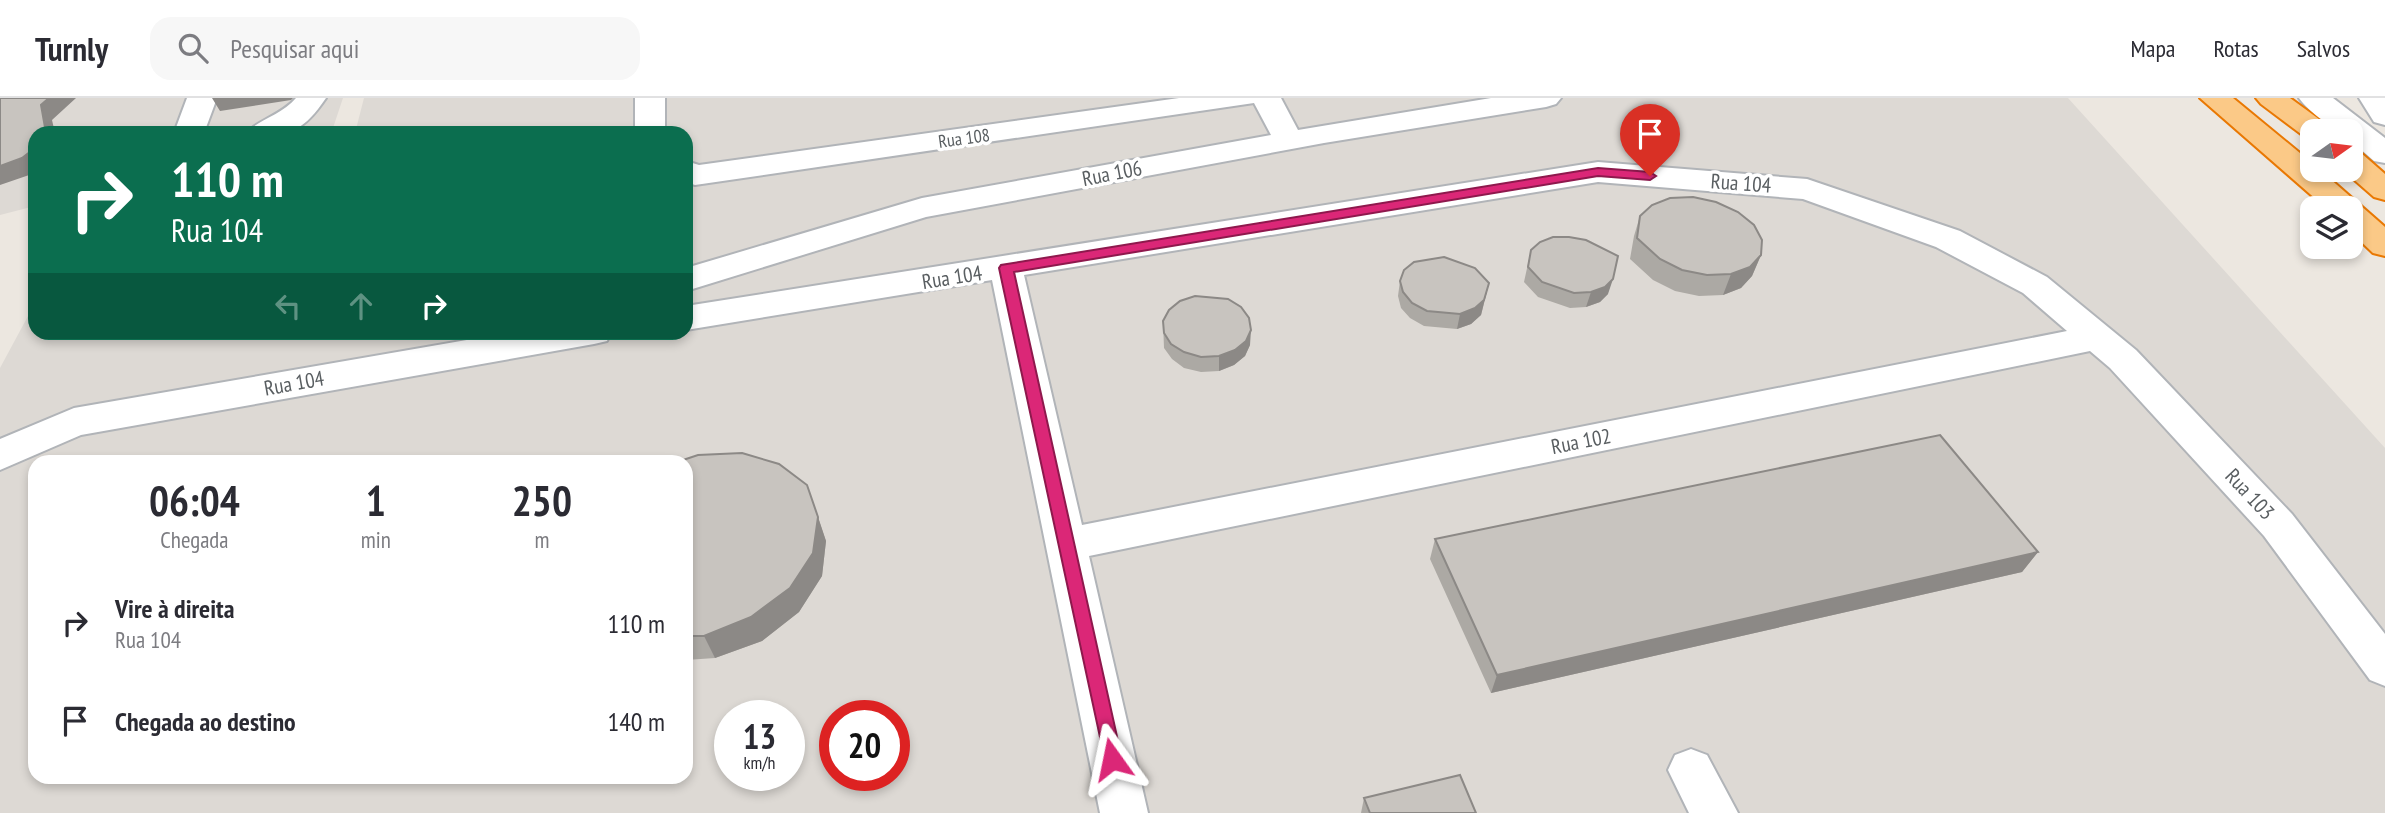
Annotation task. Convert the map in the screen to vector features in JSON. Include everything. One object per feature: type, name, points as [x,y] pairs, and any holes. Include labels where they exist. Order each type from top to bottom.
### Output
[{"type":"highway","points":[[2215,98],[2332,196]]},
{"type":"highway","points":[[2271,98],[2300,119]]},
{"type":"highway","points":[[2363,171],[2385,190]]},
{"type":"highway","points":[[2363,224],[2385,245]]},
{"type":"street","points":[[192,126],[202,98]]},
{"type":"street","points":[[283,126],[304,109],[311,98]]},
{"type":"street","points":[[650,98],[650,126]]},
{"type":"street","name":"Rua 108","points":[[693,174],[1243,98]]},
{"type":"street","points":[[1266,98],[1289,140]]},
{"type":"street","name":"Rua 106","points":[[693,278],[922,208],[1289,140],[1546,98]]},
{"type":"street","points":[[2314,98],[2385,154]]},
{"type":"street","points":[[2374,98],[2385,116]]},
{"type":"street","name":"Rua 104","points":[[693,317],[1598,172],[1807,188],[1948,239],[2035,285],[2097,337]]},
{"type":"street","points":[[1006,268],[1124,813]]},
{"type":"street","name":"Rua 102","points":[[1066,544],[2097,337]]},
{"type":"street","name":"Rua 103","points":[[2097,337],[2123,359],[2278,525],[2385,667]]},
{"type":"street","points":[[450,355],[495,340]]},
{"type":"street","name":"Rua 104","points":[[0,454],[74,422],[544,340]]},
{"type":"street","points":[[1691,770],[1714,813]]},
{"type":"shaded area","points":[[0,98],[343,98],[334,126],[28,126],[28,208],[0,215]]},
{"type":"shaded area","points":[[364,98],[2068,98],[2385,448],[2385,813],[0,813],[0,368],[28,316],[28,340],[693,340],[693,126],[357,126]]},
{"type":"building","points":[[0,98],[49,98],[41,105],[45,126],[28,126],[28,153],[0,166]]},
{"type":"building","points":[[1693,197],[1716,202],[1738,212],[1754,225],[1762,240],[1761,255],[1750,267],[1731,274],[1707,275],[1682,270],[1660,259],[1637,238],[1640,216],[1652,205],[1670,198]]},
{"type":"building","points":[[1553,237],[1586,240],[1618,256],[1613,279],[1605,287],[1591,292],[1574,293],[1542,282],[1528,267],[1531,250],[1540,242]]},
{"type":"building","points":[[1444,257],[1475,268],[1489,283],[1484,300],[1475,308],[1460,314],[1427,311],[1412,303],[1403,292],[1400,281],[1404,270],[1414,262]]},
{"type":"building","points":[[1195,296],[1228,299],[1241,307],[1249,318],[1251,330],[1246,341],[1235,350],[1219,356],[1201,357],[1184,352],[1171,344],[1164,333],[1163,321],[1169,310],[1180,301]]},
{"type":"building","points":[[1940,435],[2038,552],[1497,675],[1435,539]]},
{"type":"building","points":[[742,453],[779,464],[807,485],[818,517],[813,553],[790,588],[751,617],[704,636],[693,636],[693,457]]},
{"type":"building","points":[[1460,775],[1476,813],[1370,813],[1364,798]]},
{"type":"route","points":[[1112,759],[1006,268],[1598,172],[1650,176]]}]
